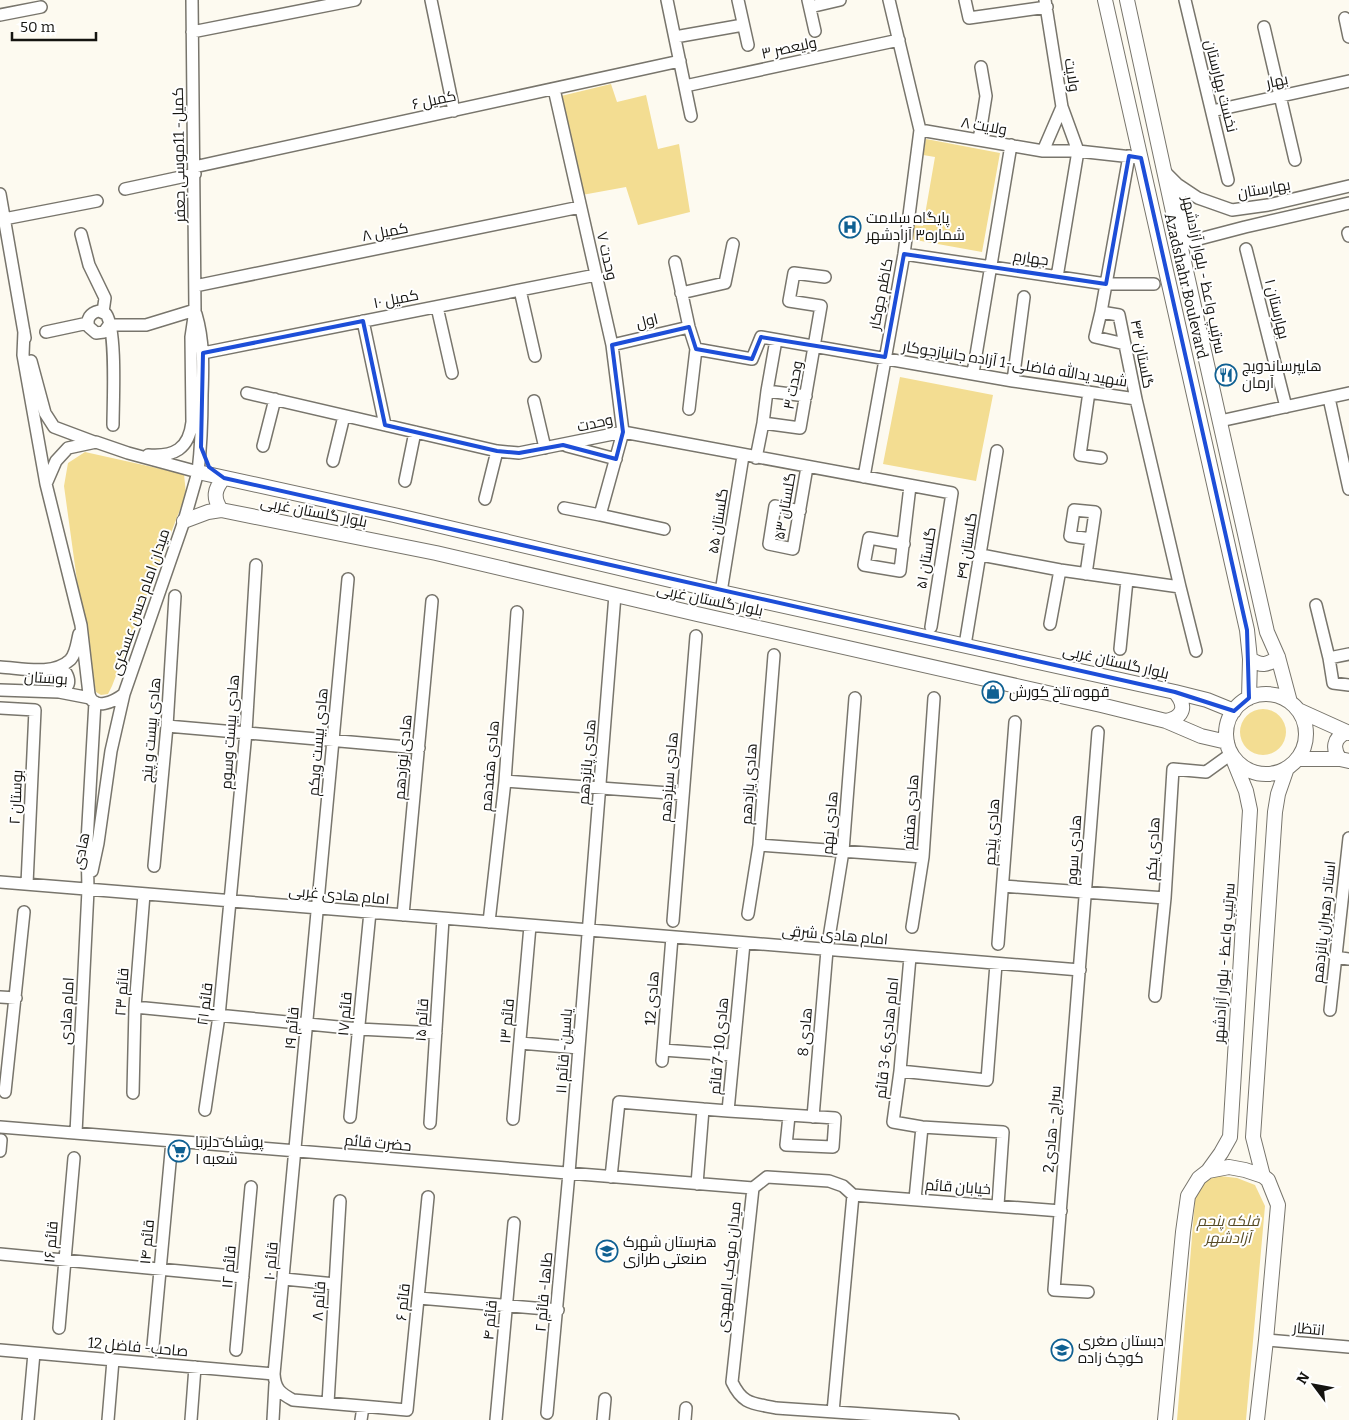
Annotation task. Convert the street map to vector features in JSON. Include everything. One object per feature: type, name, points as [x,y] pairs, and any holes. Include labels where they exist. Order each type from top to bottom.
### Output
[{"type":"main road","name":"Azadshahr Boulevard","points":[[1105,0],[1135,157],[1246,630],[1250,659],[1249,698]]},
{"type":"main road","name":"سرتیپ واعظ - بلوار آزادشهر","points":[[1127,0],[1165,172],[1184,243],[1220,421],[1267,632],[1278,657],[1294,706]]},
{"type":"main road","name":"بلوار گلستان غربی","points":[[198,472],[394,515],[722,592],[1175,692],[1207,700],[1234,711]]},
{"type":"main road","points":[[221,510],[216,503],[215,494],[218,485],[224,478]]},
{"type":"main road","name":"بلوار گلستان غربی","points":[[184,521],[208,512],[221,510],[436,553],[1166,721],[1229,748]]},
{"type":"main road","points":[[1250,659],[1259,665],[1269,664],[1278,657]]},
{"type":"main road","points":[[1166,721],[1176,719],[1182,710],[1182,700],[1175,692]]},
{"type":"main road","points":[[1344,760],[1292,763],[1272,773],[1256,773],[1242,766],[1229,748],[1227,726],[1234,711],[1240,704],[1249,698],[1270,694],[1280,697],[1347,733]]},
{"type":"main road","points":[[1263,1176],[1253,1137],[1275,812],[1278,794],[1292,763],[1302,752],[1306,734],[1305,726],[1294,706]]},
{"type":"main road","points":[[1344,760],[1335,750],[1335,744],[1340,735],[1347,733]]},
{"type":"main road","name":"سرتیپ واعظ - بلوار آزادشهر","points":[[1166,1420],[1188,1196],[1199,1178],[1208,1171],[1221,1153],[1230,1137],[1250,810],[1246,791],[1229,748]]},
{"type":"main road","points":[[1208,1171],[1229,1167],[1263,1176],[1268,1180],[1278,1205],[1257,1420]]},
{"type":"street","name":"کمیل- 11موسی جعفر","points":[[192,0],[195,310]]},
{"type":"street","points":[[192,32],[355,0]]},
{"type":"street","points":[[431,0],[454,111]]},
{"type":"street","points":[[667,0],[691,116]]},
{"type":"street","points":[[738,0],[748,45]]},
{"type":"street","points":[[816,31],[809,4],[840,0]]},
{"type":"street","name":"کاظم جوکار","points":[[864,477],[904,254],[920,130],[889,0]]},
{"type":"street","points":[[965,0],[969,18],[1046,3]]},
{"type":"street","name":"نخست بهارستان","points":[[1185,0],[1228,180]]},
{"type":"street","name":"ولایت","points":[[1043,151],[1062,107],[1046,3]]},
{"type":"street","points":[[0,14],[41,7]]},
{"type":"street","points":[[1345,18],[1349,37]]},
{"type":"street","points":[[675,38],[743,24]]},
{"type":"street","points":[[1264,28],[1295,160]]},
{"type":"street","name":"ولیعصر ۳","points":[[685,86],[899,40]]},
{"type":"street","name":"کمیل ۶","points":[[125,189],[194,170],[680,61]]},
{"type":"street","points":[[979,140],[986,96],[981,67]]},
{"type":"street","name":"بهار","points":[[1212,111],[1349,81]]},
{"type":"street","name":"وحدت ۷","points":[[554,89],[612,345],[623,432]]},
{"type":"street","points":[[1057,277],[1078,151],[1062,107]]},
{"type":"street","name":"ولایت ۸","points":[[920,130],[1043,151],[1078,151],[1135,157]]},
{"type":"street","points":[[973,374],[1011,145]]},
{"type":"street","points":[[1125,344],[1095,337],[1135,157]]},
{"type":"street","name":"بهارستان","points":[[1165,172],[1177,184],[1198,198],[1232,210],[1268,205],[1349,186]]},
{"type":"street","points":[[1177,184],[1184,243],[1349,204]]},
{"type":"street","points":[[0,194],[24,331],[44,413],[54,427],[128,453],[198,472]]},
{"type":"street","points":[[4,219],[98,201]]},
{"type":"street","name":"کمیل ۸","points":[[195,286],[580,207]]},
{"type":"street","points":[[81,234],[89,264],[106,298],[103,312]]},
{"type":"street","points":[[681,293],[725,283],[733,244]]},
{"type":"street","name":"بهارستان ۱","points":[[1246,248],[1286,407]]},
{"type":"street","name":"جهارم","points":[[904,254],[1106,284],[1154,284]]},
{"type":"street","points":[[675,262],[689,327],[696,349],[689,409]]},
{"type":"street","name":"وحدت ۳","points":[[763,422],[800,428],[821,306],[789,301],[794,273],[825,277]]},
{"type":"street","name":"کمیل ۱۰","points":[[203,353],[596,275]]},
{"type":"street","points":[[520,290],[535,356]]},
{"type":"street","points":[[1013,381],[1024,297]]},
{"type":"street","points":[[437,307],[452,373]]},
{"type":"street","points":[[109,325],[146,325],[195,310],[191,337],[192,422],[190,436],[185,444],[165,455],[128,453]]},
{"type":"street","name":"میدان امام حسن عسکری","points":[[24,331],[23,355],[46,484],[81,625],[93,700],[108,704],[124,694],[184,521],[198,472],[201,447],[203,353],[202,334],[195,310]]},
{"type":"street","points":[[109,325],[104,332],[96,333],[89,327],[90,315],[99,311],[103,312],[108,318],[112,337],[113,424]]},
{"type":"street","name":"گلستان ۴۳","points":[[1101,312],[1119,315],[1136,399]]},
{"type":"street","points":[[364,321],[385,425]]},
{"type":"street","points":[[46,332],[88,323]]},
{"type":"street","name":"اول","points":[[612,345],[689,327]]},
{"type":"street","points":[[696,349],[752,358],[761,337],[776,340],[756,458]]},
{"type":"street","name":"شهید یدالله فاضلی-1 آزاده جانبازجوکار","points":[[776,340],[885,357],[1013,381],[1136,399],[1180,587]]},
{"type":"street","points":[[767,391],[806,396]]},
{"type":"street","points":[[1089,392],[1080,455],[1101,458]]},
{"type":"street","name":"وحدت","points":[[247,393],[497,451],[520,454],[623,432],[743,456],[952,493]]},
{"type":"street","points":[[1220,421],[1349,393]]},
{"type":"street","points":[[1329,398],[1349,489]]},
{"type":"street","points":[[263,446],[275,399]]},
{"type":"street","points":[[534,401],[545,448]]},
{"type":"street","points":[[333,461],[344,416]]},
{"type":"street","points":[[406,481],[415,432]]},
{"type":"street","points":[[600,515],[623,432]]},
{"type":"street","points":[[46,484],[56,461],[68,448],[96,442]]},
{"type":"street","points":[[563,445],[616,459]]},
{"type":"street","points":[[201,447],[209,467],[224,478]]},
{"type":"street","points":[[485,499],[497,451]]},
{"type":"street","name":"گلستان ۴۹","points":[[966,645],[997,451]]},
{"type":"street","name":"گلستان ۵۵","points":[[722,592],[743,456]]},
{"type":"street","name":"گلستان ۵۳","points":[[800,511],[775,506],[769,544],[793,549],[800,511],[807,467]]},
{"type":"street","points":[[904,544],[869,538],[864,565],[900,571],[904,544],[910,486]]},
{"type":"street","name":"گلستان ۵۱","points":[[930,627],[952,493]]},
{"type":"street","points":[[564,508],[664,529]]},
{"type":"street","points":[[1086,574],[1095,512],[1074,510],[1070,536],[1090,539]]},
{"type":"street","points":[[981,555],[1060,570],[1180,587],[1196,650]]},
{"type":"street","name":"هادی بیست وسوم","points":[[230,901],[246,732],[256,565]]},
{"type":"street","points":[[1050,624],[1060,570]]},
{"type":"street","name":"هادی بیست ویکم","points":[[318,908],[348,579]]},
{"type":"street","points":[[1120,649],[1127,580]]},
{"type":"street","name":"هادی پانزدهم","points":[[588,930],[615,595]]},
{"type":"street","name":"هادی بیست و پنج","points":[[154,866],[167,726],[176,596]]},
{"type":"street","name":"هادی نوزدهم","points":[[403,915],[432,601]]},
{"type":"street","points":[[1316,605],[1333,683],[1349,685]]},
{"type":"street","name":"هادی هفدهم","points":[[489,922],[505,781],[517,612]]},
{"type":"street","name":"بوستان","points":[[0,667],[53,669],[70,660],[76,647],[81,625]]},
{"type":"street","name":"هادی سیزدهم","points":[[673,921],[696,636]]},
{"type":"street","points":[[1329,658],[1349,654]]},
{"type":"street","name":"هادی یازدهم","points":[[748,914],[759,845],[774,655]]},
{"type":"street","points":[[53,669],[66,672],[69,679],[69,685],[66,690],[59,692]]},
{"type":"street","name":"بوستان","points":[[0,690],[59,692],[93,700]]},
{"type":"street","name":"هادی","points":[[88,890],[98,843],[111,751],[124,694]]},
{"type":"street","name":"هادی نهم","points":[[827,950],[843,851],[855,698]]},
{"type":"street","name":"هادی هفتم","points":[[912,927],[923,857],[934,698]]},
{"type":"street","name":"هادی","points":[[88,890],[87,842],[93,700]]},
{"type":"street","name":"بوستان ۲","points":[[0,708],[35,710],[27,884]]},
{"type":"street","name":"هادی پنجم","points":[[998,944],[1015,722]]},
{"type":"street","points":[[167,726],[419,748]]},
{"type":"street","name":"هادی سوم","points":[[1080,970],[1098,732]]},
{"type":"street","name":"هادی یکم","points":[[1156,996],[1166,898],[1173,768],[1206,772],[1229,748]]},
{"type":"street","points":[[505,781],[683,794]]},
{"type":"street","name":"استاد رهبران پانزدهم","points":[[1330,1010],[1349,838]]},
{"type":"street","points":[[759,845],[923,857]]},
{"type":"street","points":[[0,882],[88,890]]},
{"type":"street","points":[[1002,886],[1166,898]]},
{"type":"street","name":"امام هادی غربی","points":[[88,890],[588,930]]},
{"type":"street","name":"امام هادی","points":[[76,1133],[88,890]]},
{"type":"street","name":"قائم ۲۳","points":[[133,1093],[135,1006],[144,894]]},
{"type":"street","name":"قائم ۲۱","points":[[205,1110],[219,1016],[230,901]]},
{"type":"street","name":"قائم ۱۹","points":[[296,1151],[318,908]]},
{"type":"street","points":[[5,1092],[24,912]]},
{"type":"street","name":"قائم ۱۷","points":[[350,1117],[370,912]]},
{"type":"street","name":"قائم ۱۵","points":[[430,1123],[443,918]]},
{"type":"street","name":"قائم ۱۳","points":[[513,1119],[530,926]]},
{"type":"street","name":"امام هادی شرقی","points":[[588,930],[1080,970]]},
{"type":"street","name":"یاسین- قائم ۱۱","points":[[569,1173],[588,930]]},
{"type":"street","name":"12 هادی","points":[[672,937],[663,1056],[732,1055]]},
{"type":"street","name":"هادی10-7 قائم","points":[[697,1184],[703,1109],[728,1111],[744,943]]},
{"type":"street","name":"هادی 8","points":[[813,1117],[827,950]]},
{"type":"street","name":"امام هادی6-3 قائم","points":[[910,956],[900,1071],[893,1122],[922,1127]]},
{"type":"street","points":[[1335,957],[1349,958]]},
{"type":"street","points":[[900,1071],[987,1080],[996,964]]},
{"type":"street","name":"سراج - هادی2","points":[[1080,970],[1054,1290],[1088,1292]]},
{"type":"street","points":[[0,997],[16,998]]},
{"type":"street","points":[[135,1006],[359,1029],[436,1033]]},
{"type":"street","points":[[520,1043],[579,1048]]},
{"type":"street","points":[[611,1177],[619,1102],[703,1109]]},
{"type":"street","points":[[728,1111],[835,1118],[833,1147],[786,1144],[789,1116]]},
{"type":"street","name":"حضرت قائم","points":[[0,1127],[753,1188]]},
{"type":"street","points":[[916,1199],[922,1127],[1003,1132],[998,1205]]},
{"type":"street","name":"قائم ۱۴","points":[[153,1346],[172,1141]]},
{"type":"street","name":"قائم ۱۰","points":[[273,1420],[274,1379],[296,1151]]},
{"type":"street","name":"قائم ۱۶","points":[[59,1328],[74,1158]]},
{"type":"street","name":"طاها- قائم ۲","points":[[547,1413],[558,1310],[569,1173]]},
{"type":"street","name":"میدان موکب المهدی","points":[[853,1195],[842,1186],[830,1181],[767,1177],[753,1188],[732,1382],[738,1394],[748,1402],[776,1408],[833,1412],[857,1417],[953,1420]]},
{"type":"street","name":"قائم ۱۲","points":[[236,1350],[251,1187]]},
{"type":"street","points":[[833,1412],[853,1195]]},
{"type":"street","name":"خیابان قائم","points":[[853,1195],[1061,1211]]},
{"type":"street","name":"قائم ۶","points":[[363,1407],[407,1410],[428,1197]]},
{"type":"street","name":"قائم ۸","points":[[328,1403],[340,1202]]},
{"type":"street","name":"قائم ۴","points":[[496,1420],[514,1223]]},
{"type":"street","points":[[0,1254],[243,1277]]},
{"type":"street","points":[[284,1279],[335,1284]]},
{"type":"street","points":[[419,1298],[558,1310]]},
{"type":"street","name":"انتظار","points":[[1266,1340],[1349,1347]]},
{"type":"street","name":"صاحب- فاضل 12","points":[[0,1350],[195,1367],[274,1379]]},
{"type":"street","points":[[28,1420],[34,1353]]},
{"type":"street","points":[[108,1420],[113,1360]]},
{"type":"street","points":[[191,1420],[195,1367]]},
{"type":"street","points":[[274,1379],[280,1393],[293,1400],[363,1407],[362,1420]]},
{"type":"street","points":[[603,1420],[605,1400]]},
{"type":"street","points":[[684,1420],[686,1408]]},
{"type":"highlighted area","points":[[1129,156],[1141,158],[1247,630],[1249,698],[1234,711],[1175,692],[224,478],[209,467],[201,447],[203,353],[363,321],[385,425],[497,451],[519,453],[563,445],[616,459],[623,432],[612,345],[689,327],[696,349],[752,359],[761,337],[885,357],[904,254],[1106,284]]},
{"type":"green space","points":[[611,84],[617,102],[646,95],[658,149],[679,144],[690,212],[638,225],[626,187],[582,195],[561,96]]},
{"type":"green space","points":[[926,139],[1000,153],[982,252],[910,239],[913,225],[923,226],[935,157],[923,155]]},
{"type":"green space","points":[[900,377],[993,395],[976,481],[883,464]]},
{"type":"green space","points":[[85,452],[184,474],[186,494],[112,686],[108,694],[101,695],[96,692],[83,624],[64,486],[68,463]]},
{"type":"green space","points":[[1263,709],[1276,713],[1282,719],[1286,732],[1282,745],[1276,751],[1263,755],[1250,751],[1244,745],[1240,732],[1244,719],[1250,713]]},
{"type":"green space","name":"فلکه پنجم آزادشهر","points":[[1211,1175],[1237,1178],[1255,1185],[1265,1206],[1246,1420],[1177,1420],[1196,1188]]},
{"type":"place","name":"پایگاه سلامت شماره۳ آزادشهر","points":[[850,227]]},
{"type":"place","name":"هایپرساندویچ آرمان","points":[[1226,375]]},
{"type":"place","name":"قهوه تلخ کورش","points":[[993,692]]},
{"type":"place","name":"پوشاک دلربا شعبه ۱","points":[[179,1151]]},
{"type":"place","name":"هنرستان شهرک صنعتی طرازی","points":[[607,1251]]},
{"type":"place","name":"دبستان صغری کوچک زاده","points":[[1062,1350]]}]
